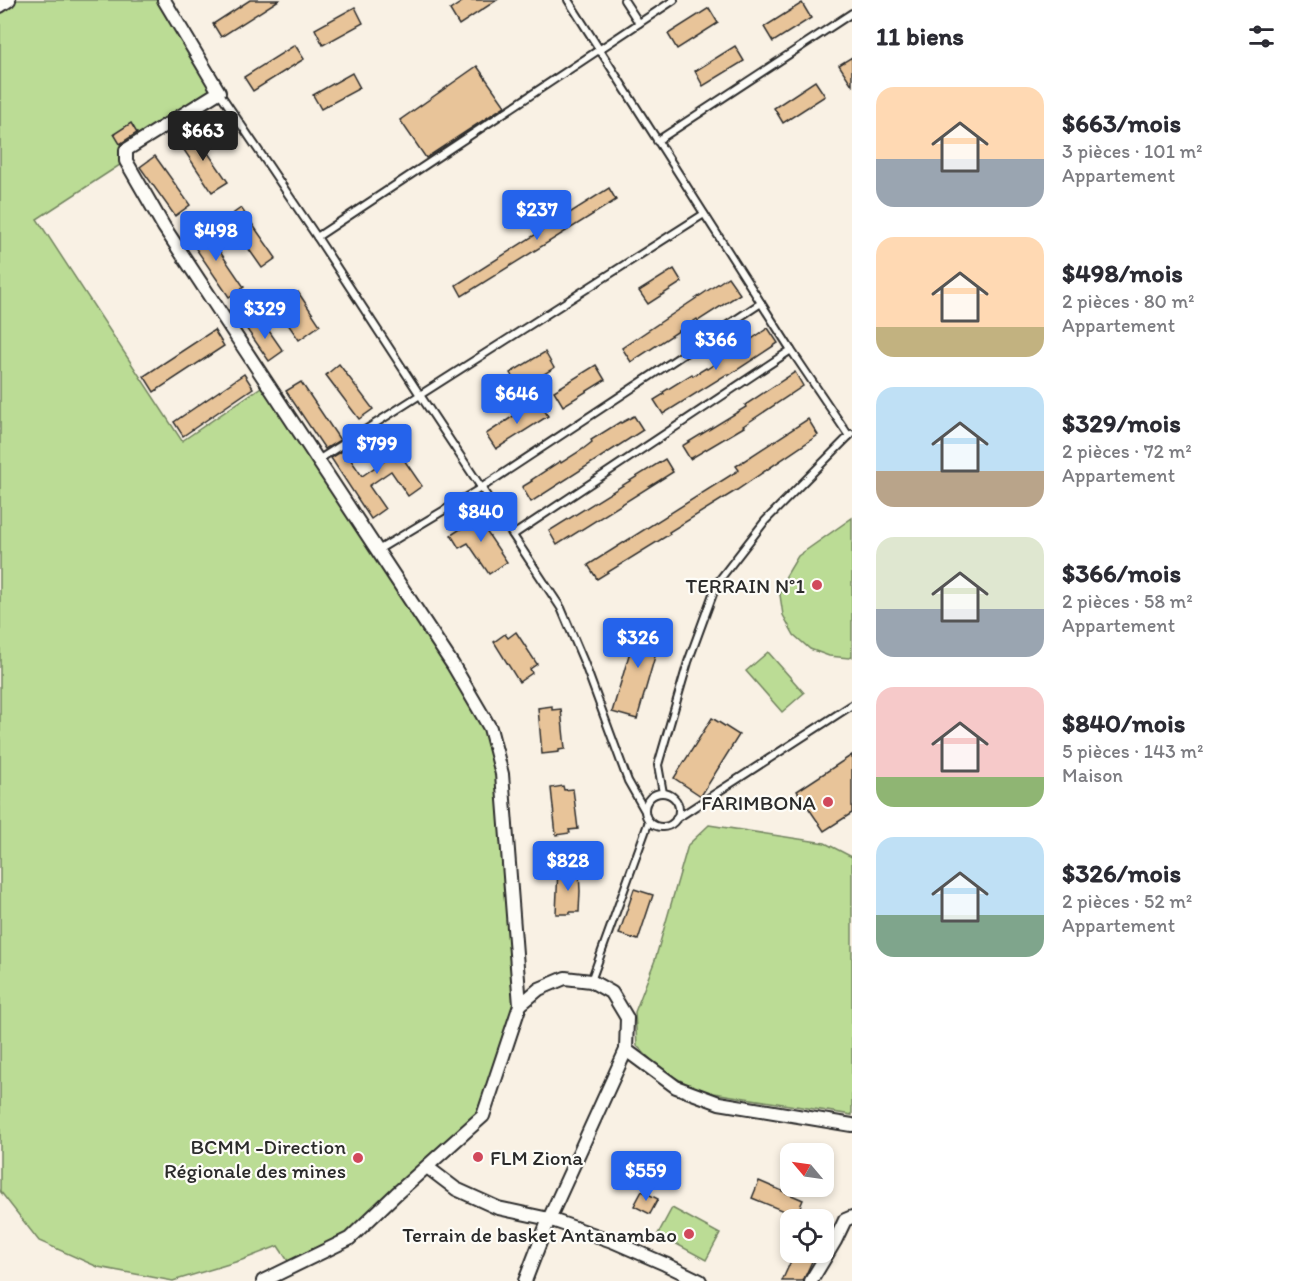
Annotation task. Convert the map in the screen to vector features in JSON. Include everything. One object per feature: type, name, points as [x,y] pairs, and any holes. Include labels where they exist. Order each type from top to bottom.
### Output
[{"type":"street","points":[[0,6],[9,0]]},
{"type":"street","points":[[164,0],[219,92],[126,150],[126,161],[164,227],[453,665],[490,728],[502,774],[520,1005],[483,1116],[349,1239],[263,1281]]},
{"type":"street","points":[[520,1005],[538,989],[565,978],[591,981],[612,993],[627,1018],[626,1050],[549,1219],[525,1281]]},
{"type":"street","points":[[626,1050],[676,1087],[719,1103],[852,1125]]},
{"type":"street","points":[[427,1167],[456,1189],[498,1208],[549,1219],[612,1241],[700,1281]]},
{"type":"street","points":[[811,1281],[845,1220],[852,1217]]},
{"type":"lane","points":[[568,0],[791,350],[850,435],[765,521],[717,583],[688,662],[658,765],[663,793]]},
{"type":"lane","points":[[624,0],[639,23]]},
{"type":"lane","points":[[317,237],[674,0]]},
{"type":"lane","points":[[657,141],[852,13]]},
{"type":"lane","points":[[219,92],[561,608],[584,662],[628,781],[649,821],[658,826],[668,826],[852,705]]},
{"type":"lane","points":[[318,460],[704,214]]},
{"type":"lane","points":[[378,550],[481,488],[761,303]]},
{"type":"lane","points":[[513,535],[791,350]]},
{"type":"lane","points":[[645,811],[652,796],[663,793],[669,795],[677,803],[676,819]]},
{"type":"lane","points":[[591,981],[649,821]]},
{"type":"green space","points":[[9,0],[164,0],[219,92],[127,150],[126,161],[37,219],[182,441],[267,383],[490,728],[502,774],[520,1005],[483,1116],[349,1239],[292,1267],[278,1246],[242,1260],[173,1281],[98,1267],[39,1241],[0,1191],[0,6]]},
{"type":"green space","name":"TERRAIN N°1","points":[[852,518],[852,657],[849,658],[829,656],[810,649],[794,635],[783,615],[780,595],[786,576],[798,556]]},
{"type":"green space","points":[[768,652],[804,693],[782,712],[746,671]]},
{"type":"green space","points":[[709,825],[825,843],[852,857],[852,1115],[701,1091],[662,1071],[637,1046],[635,1012],[655,960],[688,845]]},
{"type":"green space","name":"Terrain de basket Antanambao","points":[[672,1208],[720,1234],[706,1260],[658,1234]]},
{"type":"building","points":[[250,0],[279,0],[221,37],[213,24]]},
{"type":"building","points":[[465,0],[497,0],[459,25],[450,10]]},
{"type":"building","points":[[802,3],[811,18],[773,42],[764,27]]},
{"type":"building","points":[[355,7],[363,23],[323,45],[315,29]]},
{"type":"building","points":[[709,8],[718,23],[677,49],[668,34]]},
{"type":"building","points":[[295,45],[304,59],[253,91],[244,77]]},
{"type":"building","points":[[735,46],[744,61],[703,86],[695,71]]},
{"type":"building","points":[[852,57],[852,85],[839,65]]},
{"type":"building","points":[[477,66],[505,106],[426,158],[400,120]]},
{"type":"building","points":[[352,73],[360,88],[321,109],[313,95]]},
{"type":"building","points":[[815,81],[825,96],[783,123],[774,108]]},
{"type":"building","points":[[131,123],[137,133],[120,144],[114,134]]},
{"type":"building","points":[[193,131],[228,182],[212,192],[178,141]]},
{"type":"building","points":[[155,156],[190,205],[175,216],[140,167]]},
{"type":"building","points":[[609,188],[616,200],[462,296],[456,285]]},
{"type":"building","points":[[241,208],[276,258],[262,268],[227,218]]},
{"type":"building","points":[[203,227],[244,287],[229,297],[188,237]]},
{"type":"building","points":[[674,269],[682,282],[648,304],[639,291]]},
{"type":"building","points":[[728,277],[740,294],[631,362],[622,348]]},
{"type":"building","points":[[298,292],[320,325],[299,340],[276,307]]},
{"type":"building","points":[[260,318],[283,351],[269,361],[246,328]]},
{"type":"building","points":[[768,328],[778,343],[728,376],[727,374],[663,414],[654,400],[664,394],[663,392],[692,374],[693,376],[707,369]]},
{"type":"building","points":[[214,330],[224,346],[154,392],[144,376]]},
{"type":"building","points":[[545,352],[554,368],[520,389],[510,373]]},
{"type":"building","points":[[339,364],[373,409],[359,419],[326,375]]},
{"type":"building","points":[[596,365],[605,380],[563,406],[554,391]]},
{"type":"building","points":[[795,372],[803,386],[744,427],[690,459],[682,446],[746,407],[745,405]]},
{"type":"building","points":[[244,374],[253,388],[183,436],[174,422]]},
{"type":"building","points":[[301,382],[340,440],[325,449],[286,391]]},
{"type":"building","points":[[538,400],[548,416],[496,449],[486,434]]},
{"type":"building","points":[[634,416],[643,430],[531,502],[522,487],[560,461],[561,463],[583,449],[592,442],[591,440]]},
{"type":"building","points":[[808,419],[818,435],[737,490],[669,532],[670,534],[597,579],[588,565],[739,470],[736,466]]},
{"type":"building","points":[[387,435],[422,486],[408,496],[391,471],[369,486],[385,509],[371,519],[331,458],[344,450],[362,476],[384,461],[372,445]]},
{"type":"building","points":[[665,459],[673,472],[557,545],[549,531]]},
{"type":"building","points":[[484,514],[492,527],[486,531],[507,562],[489,574],[468,543],[459,548],[451,535]]},
{"type":"building","points":[[640,618],[664,625],[637,719],[612,712]]},
{"type":"building","points":[[516,632],[537,664],[530,669],[532,673],[519,682],[494,642],[505,634],[508,638]]},
{"type":"building","points":[[552,706],[552,710],[561,709],[565,749],[542,754],[538,708]]},
{"type":"building","points":[[712,718],[739,735],[701,796],[674,778]]},
{"type":"building","name":"FARIMBONA","points":[[852,755],[852,813],[824,831],[797,791]]},
{"type":"building","points":[[563,786],[564,790],[573,789],[578,829],[556,835],[551,788]]},
{"type":"building","points":[[558,868],[570,868],[570,872],[579,872],[579,912],[556,914]]},
{"type":"building","points":[[634,889],[653,895],[638,940],[619,934]]},
{"type":"building","points":[[759,1181],[780,1190],[780,1197],[796,1197],[803,1200],[799,1209],[780,1209],[752,1198]]},
{"type":"building","points":[[642,1191],[658,1199],[650,1214],[634,1206]]},
{"type":"building","points":[[790,1263],[811,1263],[803,1281],[782,1281]]},
{"type":"place","name":"TERRAIN N°1","points":[[817,585]]},
{"type":"place","name":"FARIMBONA","points":[[828,802]]},
{"type":"place","name":"FLM Ziona","points":[[478,1157]]},
{"type":"place","name":"BCMM -Direction Régionale des mines","points":[[358,1158]]},
{"type":"place","name":"Terrain de basket Antanambao","points":[[689,1234]]}]
